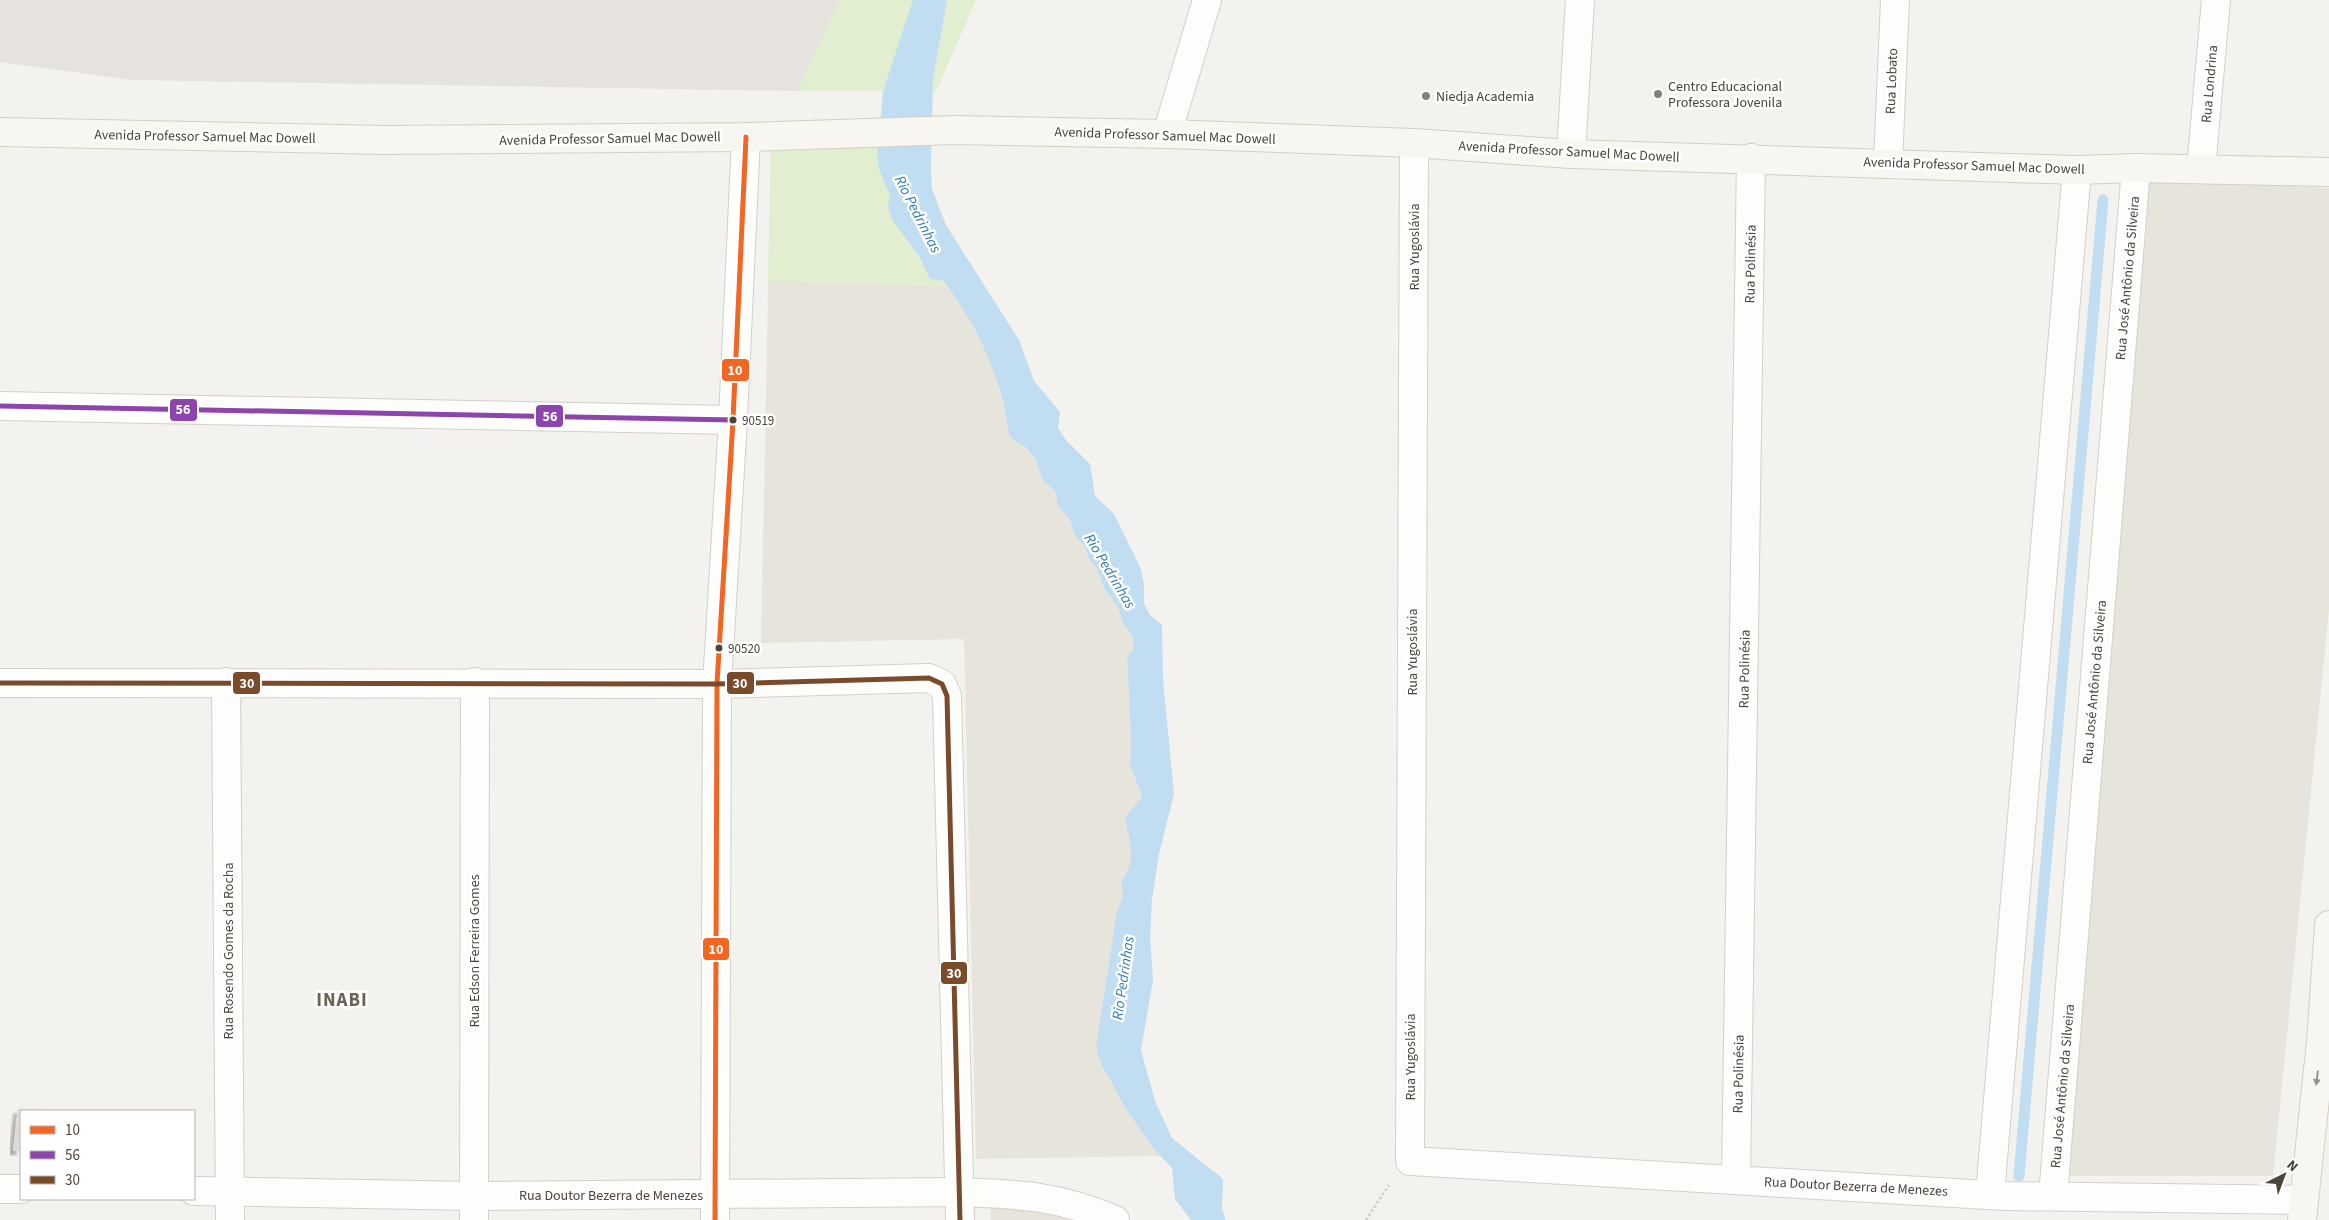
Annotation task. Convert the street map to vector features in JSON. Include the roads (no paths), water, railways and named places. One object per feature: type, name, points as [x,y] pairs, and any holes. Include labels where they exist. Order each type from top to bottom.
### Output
[{"type":"street","points":[[1167,134],[1207,0]]},
{"type":"street","points":[[1571,154],[1580,0]]},
{"type":"street","name":"Rua Lobato","points":[[1888,163],[1895,0]]},
{"type":"street","name":"Rua Londrina","points":[[2201,169],[2216,0]]},
{"type":"street","name":"Avenida Professor Samuel Mac Dowell","points":[[0,132],[385,140],[746,137],[955,130],[1167,134],[1414,143],[1571,154],[1751,158],[2077,170],[2136,168],[2329,172]]},
{"type":"street","points":[[715,1207],[717,684],[733,420],[746,137]]},
{"type":"street","name":"Rua Yugoslávia","points":[[1410,1161],[1414,143]]},
{"type":"street","name":"Rua Polinésia","points":[[1736,1179],[1751,158]]},
{"type":"street","name":"Rua José Antônio da Silveira","points":[[2053,1196],[2136,168]]},
{"type":"street","points":[[1999,1203],[2077,170]]},
{"type":"street","points":[[0,406],[733,420]]},
{"type":"street","points":[[0,682],[717,684],[929,678],[942,684],[947,696],[960,1220]]},
{"type":"street","name":"Rua Rosendo Gomes da Rocha","points":[[226,682],[230,1220]]},
{"type":"street","name":"Rua Edson Ferreira Gomes","points":[[474,1208],[475,682]]},
{"type":"street","points":[[2302,1210],[2325,1044],[2329,925]]},
{"type":"street","name":"Rua Doutor Bezerra de Menezes","points":[[1410,1161],[1736,1179],[1999,1203],[2053,1196],[2302,1210]]},
{"type":"street","points":[[0,1189],[20,1189]]},
{"type":"street","name":"Rua Doutor Bezerra de Menezes","points":[[195,1191],[474,1208],[715,1207],[960,1192],[1030,1195],[1086,1207],[1115,1220]]},
{"type":"water","name":"Rio Pedrinhas","points":[[913,0],[947,0],[933,80],[931,168],[932,189],[946,225],[1019,340],[1034,381],[1060,412],[1058,428],[1066,440],[1090,464],[1095,496],[1114,514],[1141,569],[1144,585],[1144,604],[1150,615],[1162,625],[1163,680],[1174,794],[1159,854],[1152,899],[1150,938],[1153,980],[1141,1050],[1155,1101],[1172,1138],[1223,1179],[1222,1209],[1226,1220],[1191,1220],[1175,1199],[1172,1168],[1154,1149],[1125,1108],[1100,1062],[1096,1047],[1116,916],[1123,895],[1121,882],[1131,859],[1125,818],[1142,796],[1130,765],[1131,740],[1127,657],[1134,648],[1132,635],[1122,621],[1118,607],[1104,588],[1097,569],[1088,557],[1085,547],[1075,535],[1070,520],[1058,506],[1055,491],[1042,479],[1035,459],[1026,447],[1013,440],[1009,433],[994,372],[967,316],[944,281],[930,279],[920,257],[893,221],[888,207],[890,196],[879,169],[877,156],[883,91]]},
{"type":"waterway","points":[[2019,1176],[2103,200]]},
{"type":"place","name":"Centro Educacional Professora Jovenila","points":[[1658,94]]},
{"type":"place","name":"Niedja Academia","points":[[1426,96]]},
{"type":"place","name":"90519","points":[[733,420]]},
{"type":"place","name":"90520","points":[[719,648]]},
{"type":"district","name":"INABI","points":[[342,999]]}]
